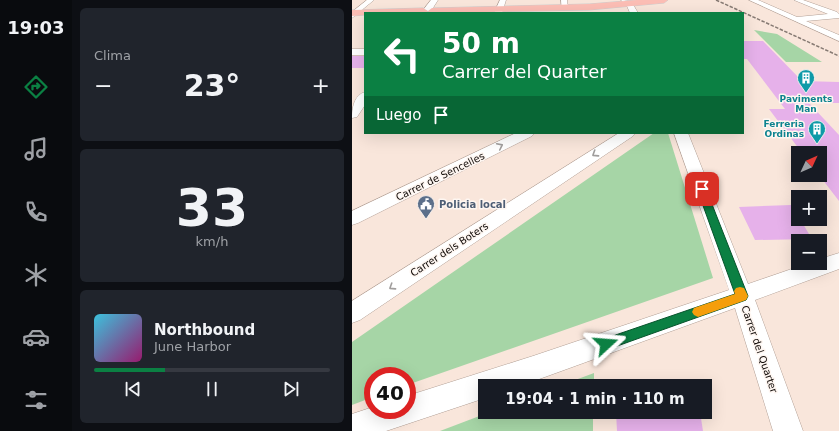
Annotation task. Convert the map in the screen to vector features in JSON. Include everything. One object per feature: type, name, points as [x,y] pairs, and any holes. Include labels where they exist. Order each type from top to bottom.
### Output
[{"type":"main road","points":[[402,12],[664,0]]},
{"type":"main road","points":[[353,14],[364,14]]},
{"type":"street","points":[[353,14],[371,0]]},
{"type":"street","points":[[427,11],[436,0]]},
{"type":"street","points":[[752,0],[794,20],[838,37]]},
{"type":"street","points":[[798,0],[839,16]]},
{"type":"street","points":[[626,2],[630,5],[634,12]]},
{"type":"street","points":[[776,21],[839,16]]},
{"type":"street","points":[[352,52],[364,52]]},
{"type":"street","points":[[352,114],[364,97]]},
{"type":"street","name":"Carrer de Sencelles","points":[[352,219],[525,134]]},
{"type":"street","name":"Carrer dels Boters","points":[[352,313],[626,134]]},
{"type":"street","name":"Carrer del Quarter","points":[[681,134],[742,296],[788,431]]},
{"type":"street","points":[[416,407],[533,369],[839,261]]},
{"type":"street","points":[[352,428],[380,419]]},
{"type":"green space","points":[[754,30],[777,34],[822,62],[786,62]]},
{"type":"green space","points":[[653,134],[668,134],[713,278],[416,382],[416,367],[364,367],[364,400],[352,405],[352,342]]},
{"type":"green space","points":[[594,373],[594,379],[578,379]]},
{"type":"green space","points":[[478,417],[478,419],[593,419],[593,431],[440,431]]},
{"type":"building","points":[[744,41],[763,41],[802,81],[839,82],[839,103],[809,103],[839,135],[839,201],[824,182],[827,182],[827,146],[797,146],[769,109],[785,109],[747,59],[744,59]]},
{"type":"building","points":[[352,56],[364,56],[364,68],[352,68]]},
{"type":"building","points":[[791,205],[791,226],[804,226],[809,234],[791,234],[791,239],[755,240],[739,207]]},
{"type":"building","points":[[616,419],[701,419],[703,431],[617,431]]},
{"type":"railway","points":[[716,0],[742,12]]},
{"type":"railway","points":[[744,13],[839,56]]},
{"type":"slow traffic","points":[[698,312],[742,296],[740,291]]},
{"type":"place","name":"Paviments Man","points":[[806,93]]},
{"type":"place","name":"Ferreria Ordinas","points":[[817,144]]},
{"type":"place","name":"Policia local","points":[[426,219]]},
{"type":"route","points":[[606,344],[742,296],[702,189]]}]
